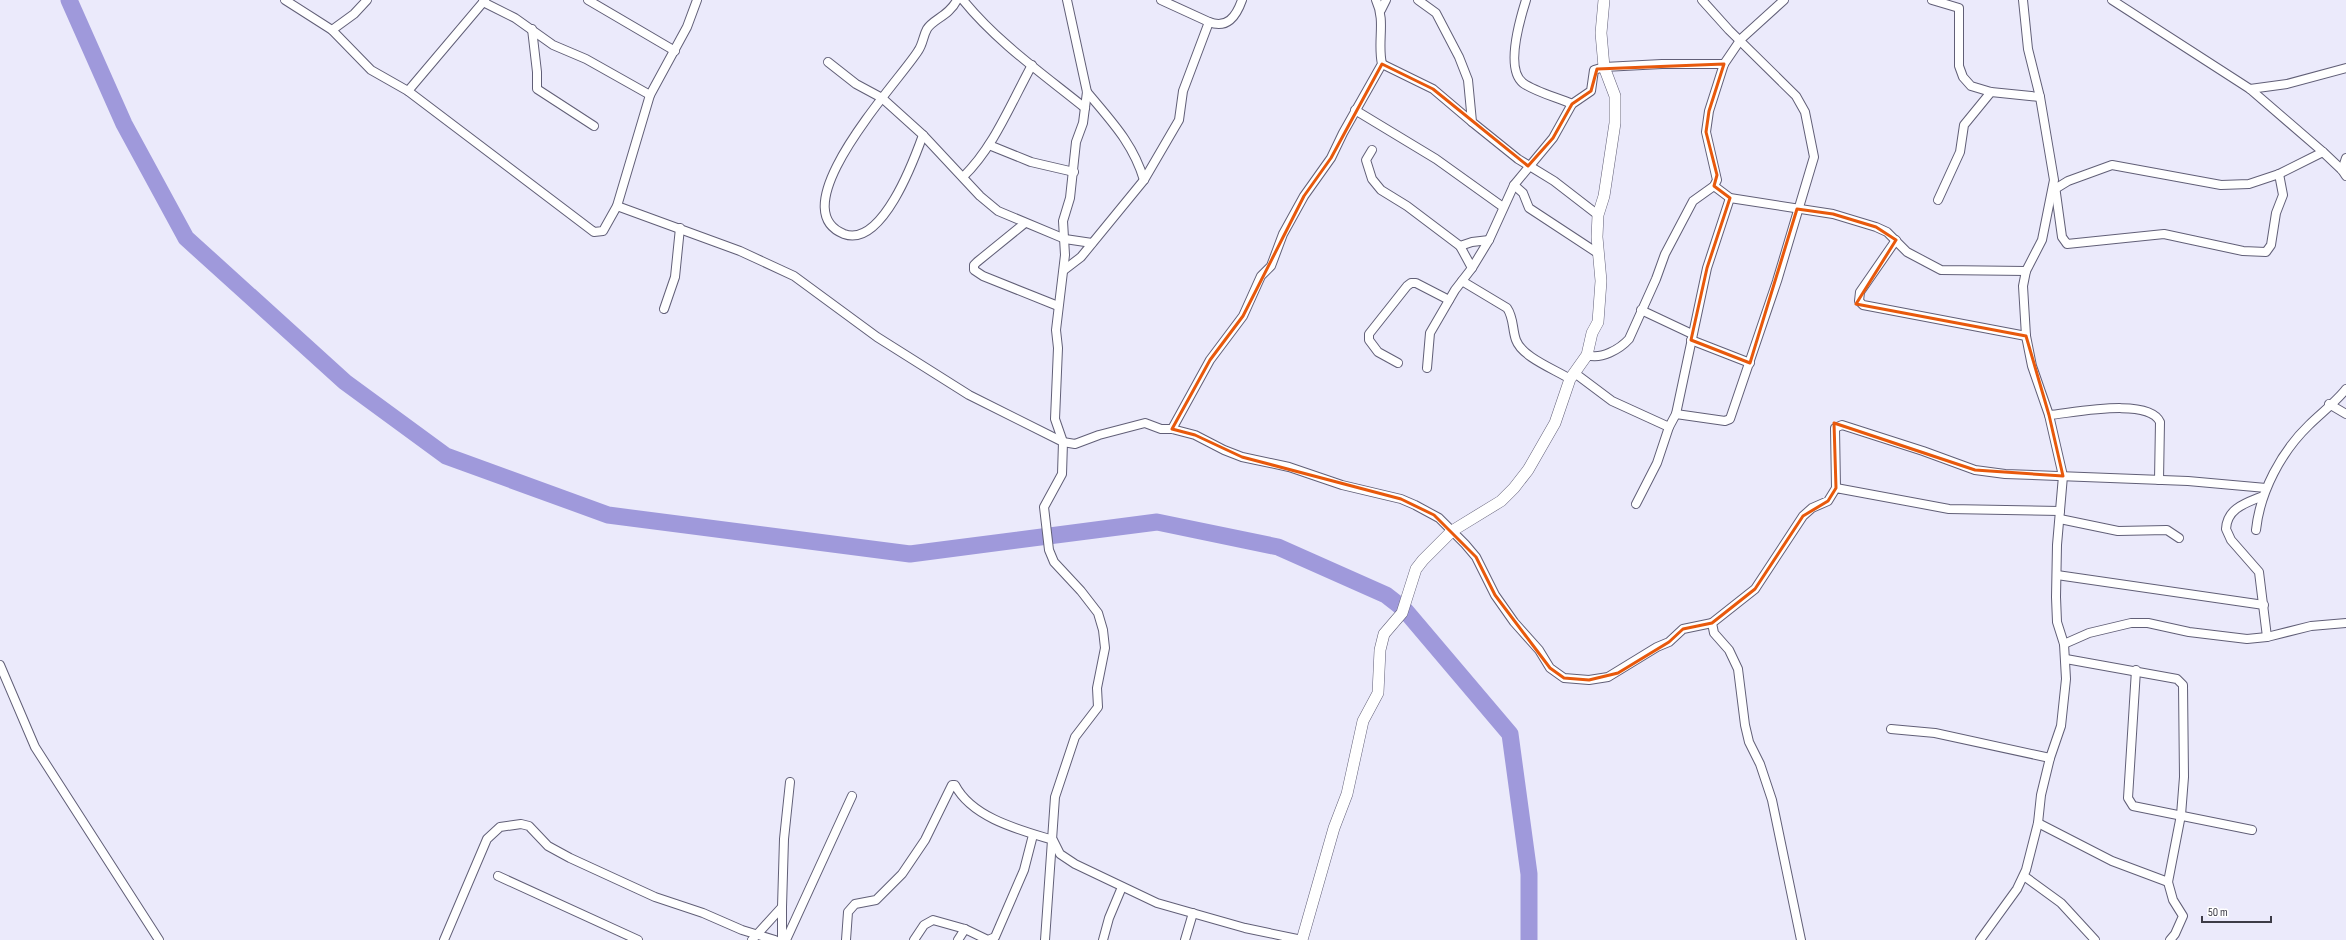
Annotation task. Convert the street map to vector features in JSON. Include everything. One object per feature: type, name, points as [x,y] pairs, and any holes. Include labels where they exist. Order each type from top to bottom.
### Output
[{"type":"street","points":[[285,0],[332,30],[371,70],[408,91],[594,232],[603,231],[617,206],[650,95],[687,27],[697,0]]},
{"type":"street","points":[[332,30],[354,14],[367,0]]},
{"type":"street","points":[[588,0],[675,51]]},
{"type":"street","points":[[922,135],[904,184],[877,222],[860,234],[852,236],[843,233],[833,225],[828,218],[825,209],[826,190],[850,142],[869,113],[918,51],[927,29],[946,15],[957,0]]},
{"type":"street","points":[[963,0],[974,13],[1032,65],[1085,108]]},
{"type":"street","points":[[1045,940],[1055,797],[1075,737],[1098,707],[1097,688],[1105,648],[1103,630],[1098,613],[1081,591],[1054,562],[1049,550],[1044,507],[1062,474],[1063,442],[1055,419],[1058,306],[1064,270],[1065,239],[1063,221],[1074,172],[1076,142],[1083,123],[1087,92],[1067,0]]},
{"type":"street","points":[[1161,0],[1217,25],[1229,22],[1239,9],[1242,0]]},
{"type":"street","points":[[1172,429],[1210,360],[1242,316],[1261,276],[1271,266],[1283,234],[1304,196],[1331,158],[1355,110],[1382,64],[1380,55],[1382,38],[1381,10],[1376,0]]},
{"type":"street","points":[[1381,10],[1386,0]]},
{"type":"street","points":[[1418,0],[1436,13],[1456,50],[1468,80],[1472,122]]},
{"type":"street","points":[[1526,0],[1515,44],[1517,76],[1524,84],[1572,104]]},
{"type":"street","points":[[846,940],[848,912],[855,904],[876,900],[902,874],[925,840],[950,785],[956,785],[960,795],[974,808],[1033,835],[1053,840],[1060,854],[1070,861],[1156,903],[1245,928],[1302,940],[1334,828],[1347,794],[1363,721],[1378,694],[1380,650],[1384,634],[1403,609],[1416,569],[1452,531],[1463,522],[1489,509],[1514,488],[1556,423],[1573,376],[1587,356],[1592,334],[1598,322],[1601,305],[1598,215],[1604,196],[1615,123],[1615,96],[1604,67],[1601,33],[1604,0]]},
{"type":"street","points":[[1676,414],[1725,422],[1730,419],[1777,281],[1797,209],[1814,157],[1805,112],[1796,96],[1741,39],[1729,30],[1702,0]]},
{"type":"street","points":[[1587,356],[1598,357],[1623,345],[1629,339],[1656,279],[1665,254],[1693,201],[1714,186],[1717,175],[1706,132],[1709,112],[1724,64],[1741,39],[1784,0]]},
{"type":"street","points":[[1932,0],[1959,8],[1959,66],[1963,77],[1971,86],[1991,92],[2040,96]]},
{"type":"street","points":[[2023,0],[2028,49],[2040,96],[2062,237],[2067,244],[2164,234],[2243,251],[2266,252],[2271,246],[2276,213],[2283,195],[2279,174]]},
{"type":"street","points":[[2112,0],[2250,89],[2323,152],[2344,173]]},
{"type":"street","points":[[408,91],[484,1],[515,18],[552,45],[586,59],[650,95]]},
{"type":"street","points":[[1064,270],[1073,264],[1092,244],[1144,180],[1178,120],[1183,91],[1198,56],[1209,22]]},
{"type":"street","points":[[532,29],[537,72],[536,90],[594,126]]},
{"type":"street","points":[[828,62],[856,84],[882,98],[922,135],[980,196],[998,211],[1065,239],[1092,244]]},
{"type":"street","points":[[1382,64],[1434,89],[1472,122],[1528,166],[1554,182],[1598,215]]},
{"type":"street","points":[[1427,368],[1428,339],[1449,300],[1472,268],[1489,240],[1514,185],[1528,166],[1542,153],[1553,138],[1572,104],[1591,91],[1594,70],[1604,67],[1662,64],[1724,64]]},
{"type":"street","points":[[963,177],[976,165],[989,145],[1032,65]]},
{"type":"street","points":[[2250,89],[2287,84],[2346,68]]},
{"type":"street","points":[[1087,92],[1130,144],[1138,160],[1144,180]]},
{"type":"street","points":[[1938,200],[1960,152],[1964,125],[1991,92]]},
{"type":"street","points":[[1355,110],[1436,159],[1503,207]]},
{"type":"street","points":[[989,145],[1031,162],[1074,172]]},
{"type":"street","points":[[1372,150],[1366,160],[1372,179],[1378,187],[1460,246],[1472,268]]},
{"type":"street","points":[[2055,189],[2068,181],[2112,165],[2221,185],[2249,184],[2279,174],[2323,152]]},
{"type":"street","points":[[2344,173],[2346,158]]},
{"type":"street","points":[[1980,940],[2017,889],[2024,876],[2038,823],[2041,795],[2050,758],[2061,726],[2066,679],[2064,644],[2056,613],[2056,575],[2062,476],[2049,415],[2032,366],[2026,336],[2023,286],[2026,271],[2042,240],[2054,180]]},
{"type":"street","points":[[1514,185],[1523,193],[1529,208],[1599,254]]},
{"type":"street","points":[[1714,186],[1730,198],[1858,220],[1887,232],[1907,252],[1941,270],[2026,271]]},
{"type":"street","points":[[1636,504],[1657,463],[1669,428],[1676,414],[1691,337],[1707,268],[1730,198]]},
{"type":"street","points":[[617,206],[740,251],[794,276],[877,337],[923,366],[970,395],[1063,442],[1074,444],[1099,434],[1140,423],[1172,429],[1194,435],[1242,457],[1289,467],[1342,485],[1401,499],[1434,515],[1452,531],[1476,557],[1495,595],[1514,622],[1539,650],[1550,668],[1564,678],[1589,680],[1608,677],[1657,647],[1669,642],[1683,629],[1712,623],[1755,589],[1803,516],[1812,508],[1828,501],[1836,488],[1835,428],[1842,425],[1923,451],[1975,470],[2005,474],[2159,480],[2266,488]]},
{"type":"street","points":[[1025,223],[977,262],[974,265],[974,270],[983,276],[1058,306]]},
{"type":"street","points":[[664,309],[675,277],[680,228]]},
{"type":"street","points":[[1460,246],[1472,242],[1489,240]]},
{"type":"street","points":[[1896,240],[1860,292],[1859,301],[1863,305],[2026,336]]},
{"type":"street","points":[[1462,281],[1508,308],[1511,314],[1515,338],[1522,351],[1573,376],[1612,401],[1669,428]]},
{"type":"street","points":[[1398,363],[1378,352],[1371,344],[1369,334],[1407,286],[1411,283],[1416,283],[1449,300]]},
{"type":"street","points":[[1641,310],[1691,337],[1750,363]]},
{"type":"street","points":[[2256,530],[2266,488],[2294,442],[2329,404],[2346,389]]},
{"type":"street","points":[[2329,404],[2346,414]]},
{"type":"street","points":[[2049,415],[2118,408],[2149,411],[2157,415],[2160,422],[2159,480]]},
{"type":"street","points":[[1836,488],[1949,509],[2060,510]]},
{"type":"street","points":[[2263,496],[2238,507],[2229,516],[2226,529],[2231,540],[2258,569],[2264,605],[2267,638]]},
{"type":"street","points":[[2060,519],[2118,531],[2167,530],[2179,538]]},
{"type":"street","points":[[2056,575],[2264,605]]},
{"type":"street","points":[[1712,623],[1714,633],[1729,650],[1738,669],[1745,725],[1749,742],[1760,764],[1772,800],[1801,940]]},
{"type":"street","points":[[2064,644],[2089,633],[2131,624],[2148,623],[2164,628],[2227,637],[2267,638],[2311,626],[2346,623]]},
{"type":"street","points":[[2066,659],[2136,670],[2177,679],[2182,685],[2184,777],[2182,815],[2168,882],[2173,900],[2183,916],[2175,934],[2170,940]]},
{"type":"street","points":[[0,665],[35,748],[159,940]]},
{"type":"street","points":[[2136,670],[2128,798],[2133,806],[2252,830]]},
{"type":"street","points":[[1891,729],[1935,733],[2050,758]]},
{"type":"street","points":[[782,940],[784,839],[790,782]]},
{"type":"street","points":[[786,940],[852,796]]},
{"type":"street","points":[[2038,823],[2112,861],[2168,882]]},
{"type":"street","points":[[444,940],[487,840],[500,827],[521,824],[529,826],[548,846],[570,858],[655,897],[754,937],[775,940]]},
{"type":"street","points":[[914,940],[924,925],[933,920],[965,929],[988,940],[995,937],[1024,870],[1033,835]]},
{"type":"street","points":[[498,876],[638,940]]},
{"type":"street","points":[[2024,876],[2061,903],[2095,940]]},
{"type":"street","points":[[1103,940],[1109,918],[1122,887]]},
{"type":"street","points":[[754,937],[782,907]]},
{"type":"street","points":[[1185,940],[1193,913]]},
{"type":"street","points":[[958,940],[965,929]]},
{"type":"highlighted area","points":[[1382,64],[1433,89],[1528,166],[1553,138],[1572,104],[1591,91],[1597,69],[1724,64],[1709,111],[1706,132],[1717,175],[1714,186],[1730,198],[1707,268],[1691,340],[1750,363],[1797,209],[1833,214],[1876,227],[1896,240],[1856,304],[2026,336],[2049,415],[2063,476],[1975,470],[1834,423],[1836,488],[1828,501],[1803,516],[1755,589],[1712,623],[1683,629],[1669,642],[1618,673],[1589,680],[1564,678],[1550,668],[1495,595],[1476,557],[1434,515],[1401,499],[1242,457],[1195,435],[1172,429],[1210,360],[1243,316],[1304,196],[1331,158]]},
{"type":"waterway","points":[[69,0],[124,124],[186,238],[345,382],[446,456],[608,515],[910,554],[1157,522],[1278,547],[1386,595],[1404,609],[1510,734],[1529,874],[1529,940]]}]
